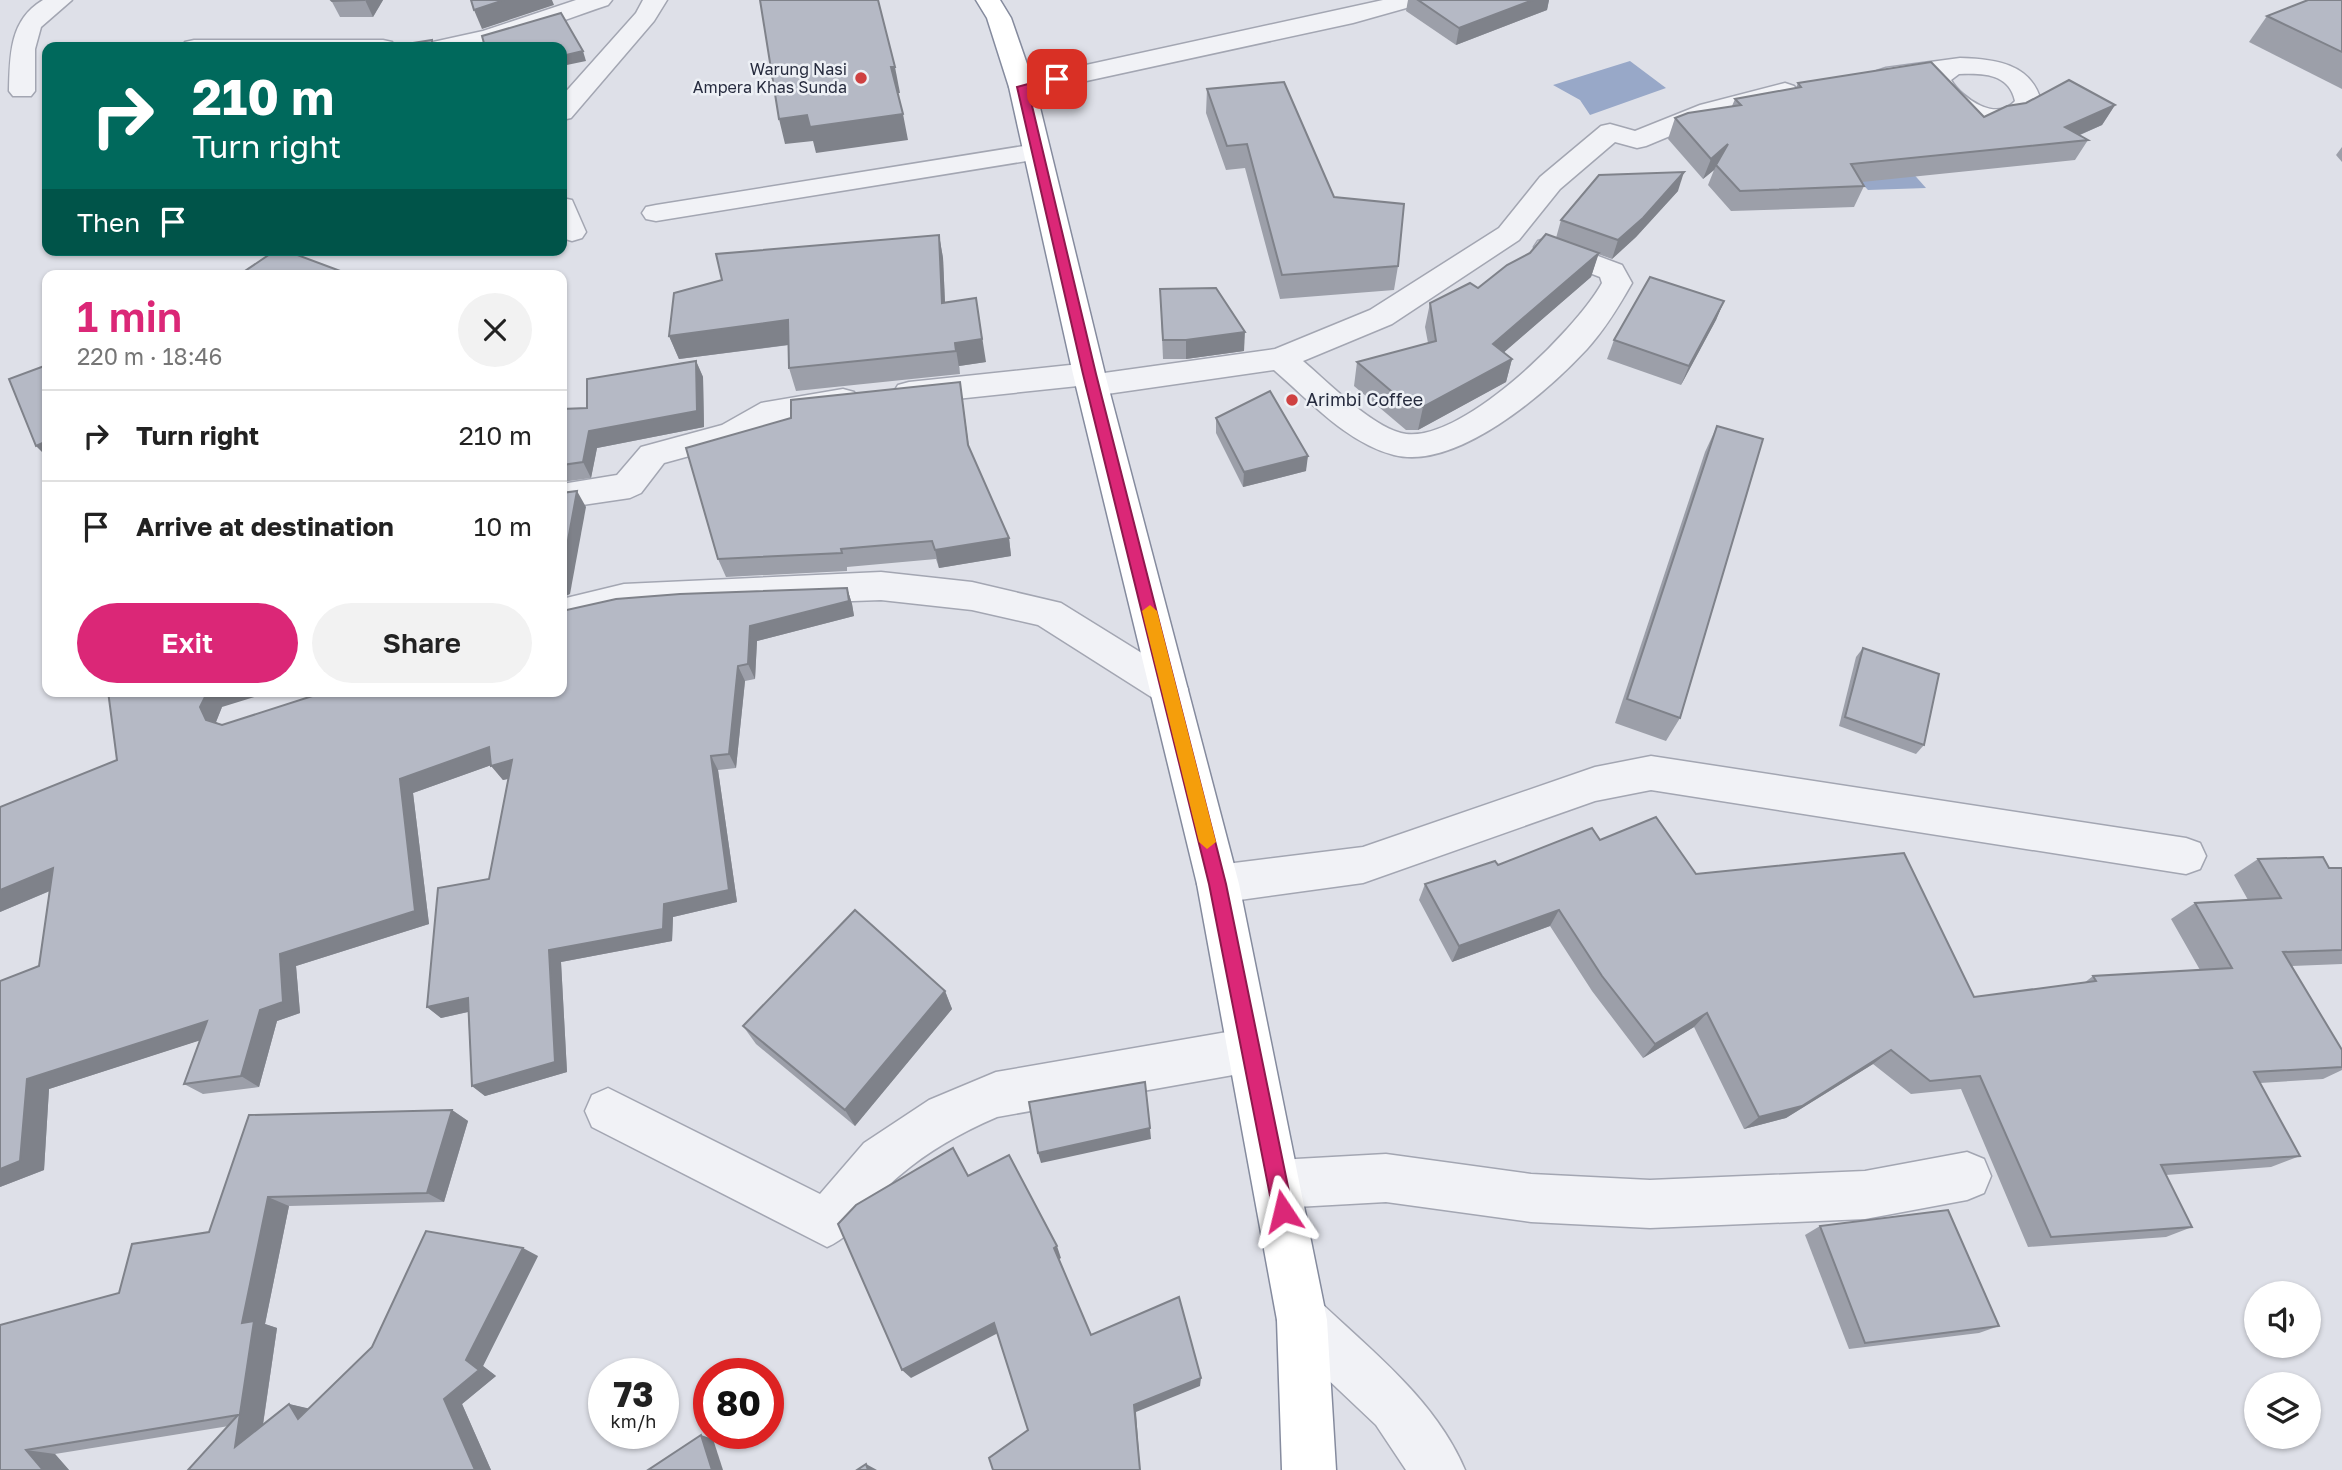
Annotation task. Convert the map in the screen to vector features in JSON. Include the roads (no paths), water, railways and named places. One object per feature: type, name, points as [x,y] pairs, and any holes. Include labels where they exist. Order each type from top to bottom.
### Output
[{"type":"highway","points":[[988,0],[999,18],[1022,87],[1091,379],[1218,884],[1278,1184],[1302,1320],[1309,1470]]},
{"type":"street","points":[[42,84],[11,91],[29,25],[39,12],[60,0]]},
{"type":"street","points":[[466,42],[489,37],[600,0]]},
{"type":"street","points":[[567,106],[646,16],[654,0]]},
{"type":"street","points":[[1022,87],[1353,16],[1409,0]]},
{"type":"street","points":[[1859,79],[1950,68]]},
{"type":"street","points":[[567,495],[618,489],[629,484],[653,455],[733,433],[772,411],[795,405],[1280,359],[1381,317],[1460,269],[1509,234],[1550,183],[1610,132],[1637,140],[1665,125],[1735,102],[1809,87]]},
{"type":"street","points":[[656,213],[1037,152]]},
{"type":"street","points":[[567,218],[572,232]]},
{"type":"street","points":[[1280,359],[1377,435],[1395,444],[1429,446],[1451,439],[1539,379],[1575,344],[1606,304],[1616,283],[1612,271],[1509,234]]},
{"type":"street","points":[[567,612],[624,598],[687,593],[881,586],[972,597],[1048,613],[1169,689]]},
{"type":"street","points":[[1218,884],[1363,865],[1595,785],[1651,773],[2186,856]]},
{"type":"street","points":[[608,1111],[827,1223],[881,1160],[945,1116],[996,1095],[1250,1050]]},
{"type":"street","points":[[1278,1184],[1386,1178],[1531,1198],[1650,1204],[1865,1195],[1967,1176]]},
{"type":"street","points":[[1302,1320],[1394,1407],[1438,1470]]},
{"type":"water","points":[[1630,61],[1666,88],[1590,115],[1580,100],[1553,85]]},
{"type":"water","points":[[1870,125],[1926,188],[1868,190],[1813,132]]},
{"type":"place","name":"Warung Nasi Ampera Khas Sunda","points":[[861,78]]},
{"type":"place","name":"Arimbi Coffee","points":[[1292,400]]}]
